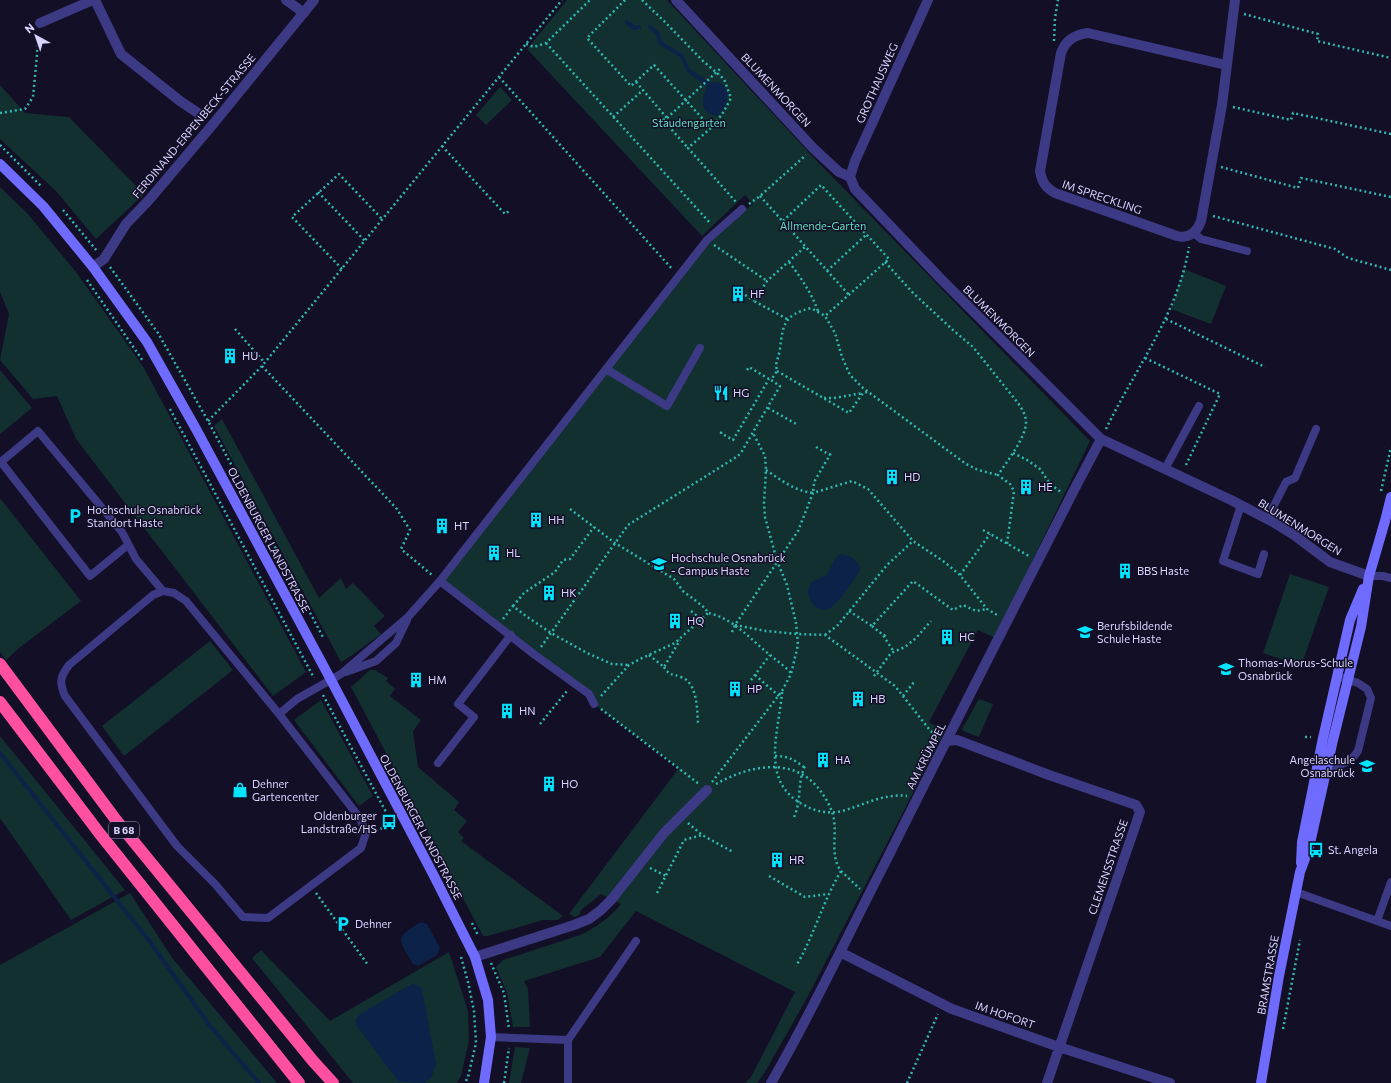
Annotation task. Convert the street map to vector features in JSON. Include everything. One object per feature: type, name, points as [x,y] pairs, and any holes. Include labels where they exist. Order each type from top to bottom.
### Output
[{"type":"highway","name":"B 68","points":[[0,664],[116,820],[333,1083]]},
{"type":"highway","name":"B 68","points":[[0,702],[100,834],[299,1083]]},
{"type":"street","points":[[40,23],[94,0],[121,54],[180,102],[201,115]]},
{"type":"street","points":[[286,0],[304,13]]},
{"type":"street","name":"FERDINAND-ERPENBECK-STRASSE","points":[[93,267],[104,259],[126,224],[149,200],[214,123],[314,0]]},
{"type":"street","name":"BLUMENMORGEN","points":[[676,0],[814,148],[839,172],[850,177],[855,189],[940,278],[1102,439],[1241,505],[1267,519],[1294,535],[1330,562],[1369,576]]},
{"type":"street","name":"GROTHAUSWEG","points":[[850,177],[855,161],[928,0]]},
{"type":"street","points":[[1191,235],[1199,228],[1203,214],[1222,104],[1235,0]]},
{"type":"street","name":"IM SPRECKLING","points":[[1191,235],[1184,237],[1177,236],[1055,193],[1046,188],[1041,181],[1040,171],[1060,53],[1064,45],[1070,39],[1079,34],[1088,33],[1226,64]]},
{"type":"street","name":"OLDENBURGER LANDSTRASSE","points":[[0,164],[43,206],[93,267],[147,342],[196,428],[331,680],[475,957],[488,1000],[491,1037],[484,1083]]},
{"type":"street","name":"AM KRÜMPEL","points":[[771,1083],[818,998],[916,800],[1074,490],[1102,439]]},
{"type":"street","name":"BRAMSTRASSE","points":[[1261,1083],[1279,976],[1300,872],[1302,842],[1323,738],[1350,620],[1369,576],[1386,521],[1391,497]]},
{"type":"street","name":"BRAMSTRASSE","points":[[1302,842],[1326,772],[1361,627],[1369,576]]},
{"type":"street","name":"CLEMENSSTRASSE","points":[[947,741],[957,740],[1049,775],[1136,805],[1140,812],[1047,1083]]},
{"type":"street","points":[[475,957],[538,937],[589,918],[601,910],[612,899],[664,833],[707,790]]},
{"type":"street","name":"IM HOFORT","points":[[840,952],[952,1009],[1059,1047],[1170,1083]]},
{"type":"lane","points":[[279,714],[297,699],[341,674],[408,617],[440,581],[707,240],[742,209]]},
{"type":"lane","points":[[1191,235],[1247,251]]},
{"type":"lane","points":[[606,369],[667,406],[700,348]]},
{"type":"lane","points":[[1165,469],[1199,406]]},
{"type":"lane","points":[[1267,519],[1286,482],[1295,478],[1316,430]]},
{"type":"lane","points":[[128,545],[90,576],[1,462],[38,431],[122,532],[136,559],[163,591]]},
{"type":"lane","points":[[1241,505],[1223,561],[1258,574],[1264,554]]},
{"type":"lane","points":[[1369,576],[1383,576],[1391,578]]},
{"type":"lane","points":[[440,581],[535,655],[589,694],[594,704]]},
{"type":"lane","points":[[163,591],[174,593],[186,601],[279,714],[360,817],[366,832],[361,848],[268,918],[243,917],[215,884],[177,846],[65,696],[61,685],[62,674],[69,665],[153,595],[163,591]]},
{"type":"lane","points":[[341,674],[376,661],[396,643],[408,617]]},
{"type":"lane","points":[[438,763],[474,717],[458,704],[511,635]]},
{"type":"lane","points":[[1326,772],[1351,760],[1358,751],[1371,698],[1367,689],[1358,683],[1337,676]]},
{"type":"lane","points":[[1377,921],[1391,882]]},
{"type":"lane","points":[[1296,892],[1391,926]]},
{"type":"lane","points":[[568,1083],[568,1040],[636,942]]},
{"type":"lane","points":[[491,1037],[568,1040]]},
{"type":"path","points":[[196,428],[214,415],[265,363],[562,0]]},
{"type":"path","points":[[526,44],[534,47],[546,43],[590,0]]},
{"type":"path","points":[[625,0],[587,38],[631,86],[654,65],[710,126]]},
{"type":"path","points":[[642,0],[703,61],[724,79],[731,98],[722,116],[716,123],[710,126],[711,128],[688,148]]},
{"type":"path","points":[[1058,0],[1055,18],[1054,46],[1060,53]]},
{"type":"path","points":[[1234,11],[1318,34],[1317,42],[1391,58]]},
{"type":"path","points":[[0,113],[25,109],[34,97],[40,23]]},
{"type":"path","points":[[546,43],[717,231]]},
{"type":"path","points":[[722,66],[663,120],[742,209],[760,196],[814,148]]},
{"type":"path","points":[[499,77],[678,276]]},
{"type":"path","points":[[636,82],[666,118]]},
{"type":"path","points":[[613,117],[643,90]]},
{"type":"path","points":[[1222,104],[1291,120],[1293,113],[1391,134]]},
{"type":"path","points":[[442,146],[505,214],[509,211]]},
{"type":"path","points":[[1211,164],[1298,188],[1301,178],[1391,197]]},
{"type":"path","points":[[342,269],[292,217],[339,174],[382,219]]},
{"type":"path","points":[[783,221],[821,185],[889,259],[825,316]]},
{"type":"path","points":[[318,192],[365,241]]},
{"type":"path","points":[[760,196],[849,295]]},
{"type":"path","points":[[1203,214],[1221,217],[1335,249],[1348,258],[1391,270]]},
{"type":"path","points":[[827,271],[867,234]]},
{"type":"path","points":[[1102,439],[1116,408],[1166,319],[1184,269],[1191,235]]},
{"type":"path","points":[[707,240],[767,281]]},
{"type":"path","points":[[754,301],[767,281],[806,246]]},
{"type":"path","points":[[789,262],[813,297],[818,311]]},
{"type":"path","points":[[885,262],[913,293],[973,347],[1018,403],[1024,413],[1026,423],[1023,435],[998,475]]},
{"type":"path","points":[[83,275],[147,367]]},
{"type":"path","points":[[745,295],[787,319]]},
{"type":"path","points":[[722,432],[721,433],[733,440],[777,371],[776,365],[782,331],[787,319],[798,311],[811,308],[825,316],[835,333],[842,357],[850,375],[865,393],[966,464],[978,470],[998,475],[1010,484],[1014,491],[1007,544]]},
{"type":"path","points":[[1166,319],[1265,367]]},
{"type":"path","points":[[235,329],[265,363]]},
{"type":"path","points":[[1145,358],[1220,394],[1181,477]]},
{"type":"path","points":[[262,366],[397,509],[410,530],[401,550],[440,581]]},
{"type":"path","points":[[535,655],[628,524],[738,456],[780,386],[749,367],[747,370]]},
{"type":"path","points":[[777,371],[849,413],[865,393]]},
{"type":"path","points":[[823,398],[834,398],[865,393]]},
{"type":"path","points":[[169,408],[395,829]]},
{"type":"path","points":[[768,408],[798,425]]},
{"type":"path","points":[[707,790],[779,696],[791,674],[798,645],[796,623],[787,585],[777,561],[765,517],[765,456],[753,433]]},
{"type":"path","points":[[732,632],[735,625],[798,531],[813,493],[814,482],[830,454],[816,448]]},
{"type":"path","points":[[1013,453],[1040,469],[1050,484],[1060,492]]},
{"type":"path","points":[[766,470],[794,488],[804,492],[813,493],[852,481],[868,489],[913,541],[943,561],[960,575],[987,608],[1008,622]]},
{"type":"path","points":[[570,510],[615,543],[674,579],[683,590],[705,608],[708,613],[719,615],[735,625],[787,668],[791,674]]},
{"type":"path","points":[[498,625],[524,593],[555,572],[563,560],[570,559],[594,527]]},
{"type":"path","points":[[983,530],[1038,562]]},
{"type":"path","points":[[960,575],[990,534]]},
{"type":"path","points":[[825,635],[838,625],[887,565],[913,541]]},
{"type":"path","points":[[872,626],[913,580],[924,592],[953,610],[963,605],[976,611],[987,608]]},
{"type":"path","points":[[513,606],[551,633],[601,660],[612,664],[629,665]]},
{"type":"path","points":[[691,611],[701,619]]},
{"type":"path","points":[[849,611],[884,636],[894,652]]},
{"type":"path","points":[[707,790],[594,704],[629,665],[675,643],[708,613]]},
{"type":"path","points":[[874,676],[887,657],[905,647],[931,622]]},
{"type":"path","points":[[735,625],[766,631],[825,635],[895,686],[937,738],[947,741]]},
{"type":"path","points":[[884,636],[887,633]]},
{"type":"path","points":[[664,667],[682,638]]},
{"type":"path","points":[[649,655],[664,667],[672,676],[680,676],[685,679],[692,688],[696,702],[698,724]]},
{"type":"path","points":[[751,680],[770,655]]},
{"type":"path","points":[[755,675],[779,696]]},
{"type":"path","points":[[540,724],[573,682]]},
{"type":"path","points":[[903,696],[914,682]]},
{"type":"path","points":[[782,691],[775,767],[780,781],[788,793],[799,803],[820,811],[833,813],[885,797],[898,795],[911,796],[916,800]]},
{"type":"path","points":[[775,756],[792,758],[805,767],[801,773],[799,803],[794,817]]},
{"type":"path","points":[[707,790],[738,773],[761,768],[786,768],[801,773],[819,788],[833,813],[836,829],[836,865],[867,897]]},
{"type":"path","points":[[681,816],[702,835],[733,852]]},
{"type":"path","points":[[366,832],[374,832],[392,823]]},
{"type":"path","points":[[657,893],[684,840],[702,835]]},
{"type":"path","points":[[640,863],[666,876]]},
{"type":"path","points":[[796,966],[804,952],[828,894],[841,871]]},
{"type":"path","points":[[769,876],[805,897],[828,894]]},
{"type":"path","points":[[310,886],[368,965]]},
{"type":"path","points":[[459,951],[468,982],[474,1011],[476,1043],[468,1077],[465,1083]]},
{"type":"path","points":[[907,1083],[942,1004]]},
{"type":"green space","points":[[567,0],[667,0],[815,159],[1090,441],[995,638],[978,630],[929,722],[945,731],[807,998],[765,1072],[757,1083],[745,1083],[751,1077],[795,992],[636,911],[600,957],[524,981],[528,989],[530,1027],[513,1027],[507,993],[496,967],[503,960],[580,935],[602,922],[617,909],[621,904],[601,894],[581,910],[579,915],[575,917],[569,914],[679,768],[594,704],[589,694],[442,582],[706,245],[743,211],[753,204],[745,195],[702,236],[527,49]]},
{"type":"green space","points":[[0,85],[25,113],[69,117],[144,194],[96,239],[56,191],[0,139]]},
{"type":"green space","points":[[500,87],[512,100],[486,125],[476,115]]},
{"type":"green space","points":[[0,187],[27,213],[76,272],[144,368],[306,672],[273,696],[76,439],[57,396],[33,399],[0,360],[9,314],[0,292]]},
{"type":"green space","points":[[1184,269],[1226,286],[1211,324],[1171,309]]},
{"type":"green space","points":[[0,370],[32,408],[0,434]]},
{"type":"green space","points":[[222,419],[319,598],[341,578],[346,589],[353,583],[385,616],[374,626],[381,634],[341,662],[214,426]]},
{"type":"green space","points":[[0,498],[81,601],[19,648],[6,660],[0,652]]},
{"type":"green space","points":[[1290,574],[1329,587],[1301,666],[1263,653]]},
{"type":"green space","points":[[210,641],[233,670],[124,756],[102,726]]},
{"type":"green space","points":[[370,670],[375,670],[388,678],[386,681],[395,689],[390,696],[421,720],[413,731],[418,767],[459,802],[454,810],[467,821],[458,832],[464,838],[461,841],[563,916],[558,920],[543,920],[488,936],[483,936],[351,687]]},
{"type":"green space","points":[[979,699],[993,704],[979,737],[963,731],[962,729]]},
{"type":"green space","points":[[321,700],[373,796],[359,806],[294,720]]},
{"type":"green space","points":[[0,736],[125,890],[71,920],[0,818]]},
{"type":"green space","points":[[130,893],[173,959],[277,1083],[0,1083],[0,965]]},
{"type":"green space","points":[[261,950],[330,1021],[449,952],[468,1011],[469,1041],[461,1076],[457,1083],[353,1083],[252,958]]},
{"type":"green space","points":[[515,1047],[530,1048],[521,1083],[509,1083]]},
{"type":"water","points":[[714,82],[725,86],[728,96],[727,102],[717,116],[711,115],[703,106],[707,87]]},
{"type":"water","points":[[841,554],[854,559],[858,563],[860,570],[846,591],[833,606],[825,610],[819,609],[815,607],[809,598],[808,593],[811,583],[824,577],[835,559]]},
{"type":"water","points":[[421,922],[427,924],[440,948],[437,955],[418,966],[413,964],[404,949],[401,940],[406,932]]},
{"type":"water","points":[[412,984],[418,985],[422,989],[436,1064],[431,1078],[425,1083],[399,1082],[357,1026],[356,1020],[360,1014]]},
{"type":"waterway","points":[[627,22],[634,28],[639,27]]},
{"type":"waterway","points":[[650,27],[658,34],[659,40],[662,44],[682,56],[689,71],[710,85]]},
{"type":"waterway","points":[[0,753],[150,942],[210,1026],[259,1083]]},
{"type":"place","name":"HF","points":[[738,294]]},
{"type":"place","name":"HU","points":[[230,356]]},
{"type":"place","name":"HG","points":[[721,393]]},
{"type":"place","name":"HD","points":[[892,477]]},
{"type":"place","name":"HE","points":[[1026,487]]},
{"type":"place","name":"Hochschule Osnabrück Standort Haste","points":[[75,516]]},
{"type":"place","name":"HH","points":[[536,520]]},
{"type":"place","name":"HT","points":[[442,526]]},
{"type":"place","name":"HL","points":[[494,553]]},
{"type":"place","name":"Hochschule Osnabrück - Campus Haste","points":[[659,564]]},
{"type":"place","name":"BBS Haste","points":[[1125,571]]},
{"type":"place","name":"HK","points":[[549,593]]},
{"type":"place","name":"HQ","points":[[675,621]]},
{"type":"place","name":"Berufsbildende Schule Haste","points":[[1085,632]]},
{"type":"place","name":"HC","points":[[947,637]]},
{"type":"place","name":"Thomas-Morus-Schule Osnabrück","points":[[1226,669]]},
{"type":"place","name":"HM","points":[[416,680]]},
{"type":"place","name":"HP","points":[[735,689]]},
{"type":"place","name":"HB","points":[[858,699]]},
{"type":"place","name":"HN","points":[[507,711]]},
{"type":"place","name":"HA","points":[[823,760]]},
{"type":"place","name":"Angelaschule Osnabrück","points":[[1367,766]]},
{"type":"place","name":"HO","points":[[549,784]]},
{"type":"place","name":"Dehner Gartencenter","points":[[240,790]]},
{"type":"place","name":"Oldenburger Landstraße/HS","points":[[389,822]]},
{"type":"place","name":"St. Angela","points":[[1316,850]]},
{"type":"place","name":"HR","points":[[777,860]]},
{"type":"place","name":"Dehner","points":[[343,924]]},
{"type":"park label","name":"Staudengarten","points":[[689,123]]},
{"type":"park label","name":"Allmende-Garten","points":[[823,226]]}]
